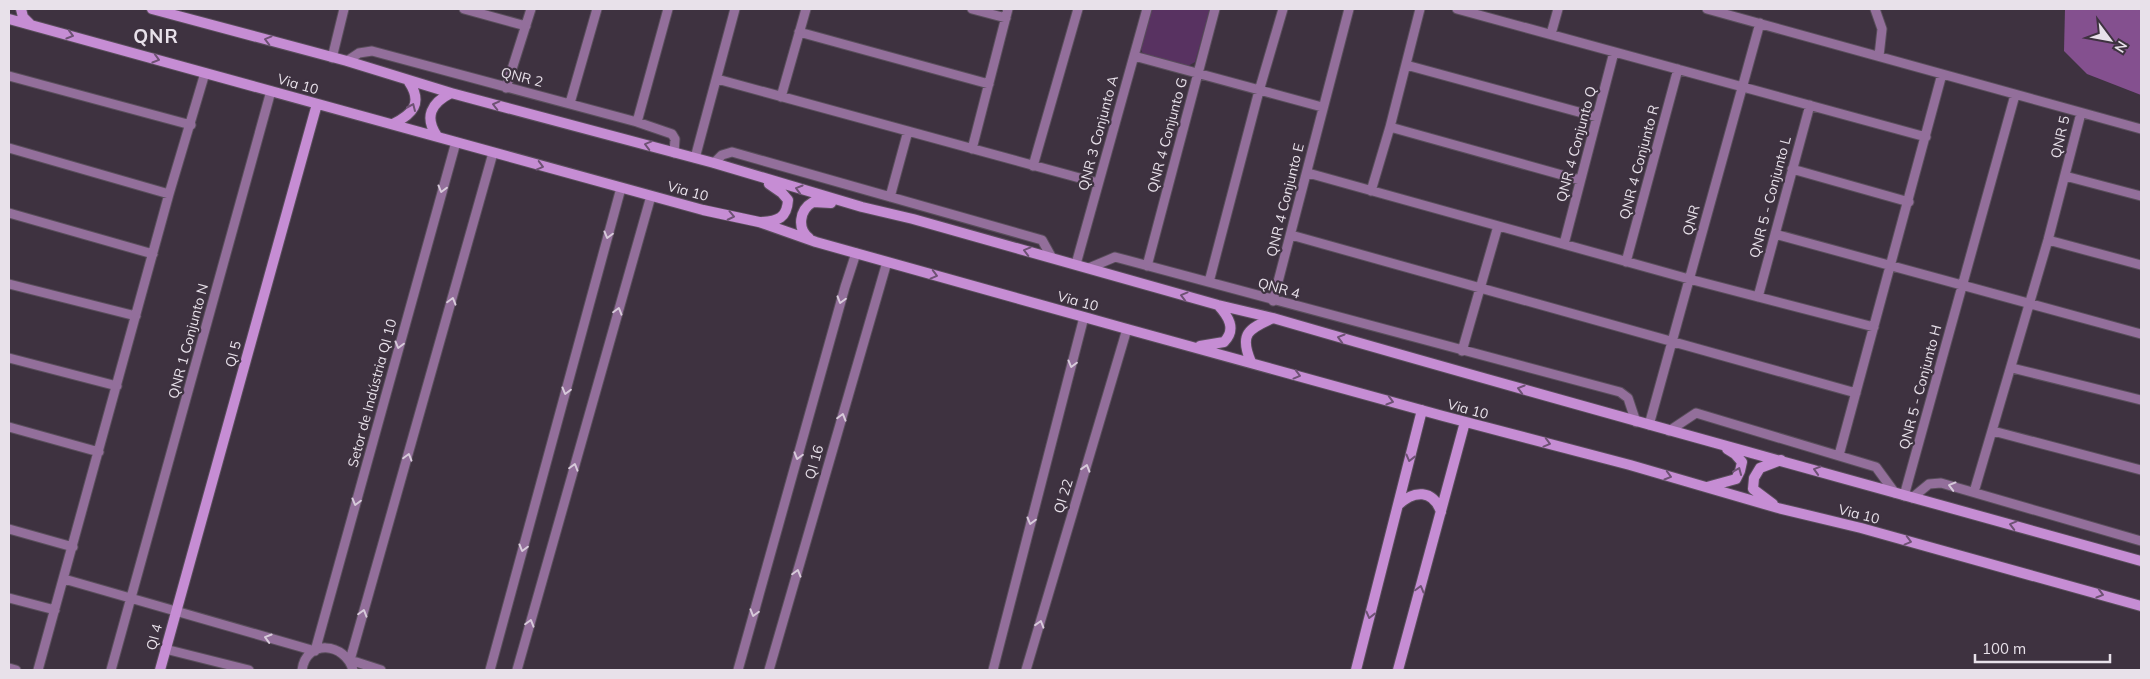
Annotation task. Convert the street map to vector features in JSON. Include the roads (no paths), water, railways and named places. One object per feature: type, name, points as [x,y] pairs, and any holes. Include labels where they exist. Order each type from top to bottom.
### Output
[{"type":"main road","points":[[21,9],[24,17],[31,24]]},
{"type":"main road","points":[[152,9],[347,61],[451,94],[714,163],[762,179],[862,207],[1076,264],[1218,305],[1274,318],[1636,422],[1782,460],[1904,496],[2141,561]]},
{"type":"main road","name":"Via 10","points":[[9,19],[621,188],[703,210],[759,222],[856,254],[2141,606]]},
{"type":"main road","points":[[393,124],[412,111],[416,100],[409,82]]},
{"type":"main road","points":[[437,136],[431,128],[429,120],[431,112],[444,97],[451,94]]},
{"type":"main road","name":"QI 5","points":[[176,612],[317,104]]},
{"type":"main road","points":[[759,222],[780,219],[788,208],[788,200],[782,193],[762,179]]},
{"type":"main road","points":[[816,242],[803,233],[801,225],[801,216],[808,205],[813,202],[824,202],[862,207]]},
{"type":"main road","points":[[1194,346],[1224,342],[1231,333],[1231,324],[1218,305]]},
{"type":"main road","points":[[1251,362],[1245,349],[1246,338],[1252,328],[1274,318]]},
{"type":"main road","points":[[1356,670],[1422,410]]},
{"type":"main road","points":[[1398,670],[1466,422]]},
{"type":"main road","points":[[1706,487],[1736,478],[1740,471],[1742,462],[1735,454],[1719,445]]},
{"type":"main road","points":[[1778,508],[1753,489],[1754,478],[1760,468],[1782,460]]},
{"type":"main road","points":[[1398,505],[1405,498],[1421,493],[1427,494],[1436,501],[1441,512]]},
{"type":"main road","name":"QI 4","points":[[160,670],[176,612]]},
{"type":"street","points":[[332,58],[344,9]]},
{"type":"street","points":[[464,9],[526,26]]},
{"type":"street","points":[[506,88],[531,9]]},
{"type":"street","points":[[570,103],[598,9]]},
{"type":"street","points":[[637,122],[668,9]]},
{"type":"street","points":[[695,158],[735,9]]},
{"type":"street","points":[[781,97],[806,9]]},
{"type":"street","points":[[972,9],[1007,13],[972,148]]},
{"type":"street","points":[[1033,166],[1078,9]]},
{"type":"street","name":"QNR 3 Conjunto A","points":[[1076,264],[1146,9]]},
{"type":"street","points":[[1215,9],[1197,74],[1322,107],[1349,9]]},
{"type":"street","points":[[1209,282],[1259,91],[1283,9]]},
{"type":"street","points":[[1371,191],[1390,127],[1420,9]]},
{"type":"street","points":[[1457,9],[1926,137]]},
{"type":"street","points":[[1551,34],[1558,9]]},
{"type":"street","name":"QNR 5","points":[[1707,9],[1724,11],[1760,23],[2081,113],[2012,368],[1974,492]]},
{"type":"street","points":[[1874,9],[1882,29],[1879,56]]},
{"type":"street","name":"QNR","points":[[1649,425],[1760,23]]},
{"type":"street","points":[[799,32],[989,84]]},
{"type":"street","name":"QNR 2","points":[[347,61],[359,53],[372,51],[506,88],[570,103],[672,134],[675,139],[674,153]]},
{"type":"street","name":"QNR 4 Conjunto Q","points":[[1564,244],[1614,52]]},
{"type":"street","name":"QNR 4 Conjunto G","points":[[1134,56],[1197,74],[1147,266]]},
{"type":"street","points":[[1406,65],[1597,116]]},
{"type":"street","name":"QNR 4 Conjunto R","points":[[1626,262],[1678,69]]},
{"type":"street","points":[[38,670],[169,194],[205,73]]},
{"type":"street","points":[[1839,455],[1909,202],[1942,74]]},
{"type":"street","points":[[9,76],[191,125]]},
{"type":"street","points":[[717,79],[1098,183]]},
{"type":"street","name":"QNR 1 Conjunto N","points":[[111,670],[271,91]]},
{"type":"street","name":"QNR 5 - Conjunto H","points":[[1904,496],[2015,95]]},
{"type":"street","name":"QNR 5 - Conjunto L","points":[[1758,297],[1810,104]]},
{"type":"street","name":"QNR 4 Conjunto E","points":[[1273,301],[1308,173],[1322,107]]},
{"type":"street","points":[[2081,113],[2141,129]]},
{"type":"street","points":[[1390,127],[1580,180]]},
{"type":"street","points":[[890,197],[908,131]]},
{"type":"street","name":"Setor de Indústria QI 10","points":[[302,670],[314,651],[456,142]]},
{"type":"street","points":[[9,148],[169,194]]},
{"type":"street","points":[[714,163],[722,155],[732,152],[1042,240],[1052,258]]},
{"type":"street","points":[[353,670],[350,660],[493,153]]},
{"type":"street","points":[[1792,170],[1909,202]]},
{"type":"street","points":[[1308,173],[1626,262],[1874,327]]},
{"type":"street","points":[[2065,176],[2141,196]]},
{"type":"street","points":[[490,670],[621,188]]},
{"type":"street","points":[[517,670],[651,196]]},
{"type":"street","points":[[9,213],[153,254]]},
{"type":"street","points":[[1462,351],[1498,226]]},
{"type":"street","points":[[1775,234],[1892,264],[2028,304],[2141,334]]},
{"type":"street","points":[[1291,235],[1856,393]]},
{"type":"street","points":[[2048,240],[2141,265]]},
{"type":"street","points":[[738,670],[845,287],[856,254]]},
{"type":"street","name":"QNR 4","points":[[1090,268],[1115,257],[1273,301],[1620,392],[1628,398],[1636,422]]},
{"type":"street","name":"QI 16","points":[[769,670],[887,262]]},
{"type":"street","points":[[9,284],[136,316]]},
{"type":"street","points":[[993,670],[1084,317]]},
{"type":"street","name":"QI 22","points":[[1026,670],[1127,329]]},
{"type":"street","points":[[9,358],[117,386]]},
{"type":"street","points":[[2012,368],[2141,400]]},
{"type":"street","points":[[1669,431],[1696,413],[1876,467],[1904,496],[1929,484],[1941,483],[2141,542]]},
{"type":"street","points":[[9,427],[99,452]]},
{"type":"street","points":[[1993,431],[2141,470]]},
{"type":"street","points":[[9,529],[73,547]]},
{"type":"street","points":[[64,579],[314,651],[333,648],[342,652],[350,660],[381,670]]},
{"type":"street","points":[[9,598],[55,610]]},
{"type":"street","points":[[166,649],[249,670]]},
{"type":"street","points":[[9,668],[16,670]]},
{"type":"district","name":"QNR","points":[[156,36]]}]
